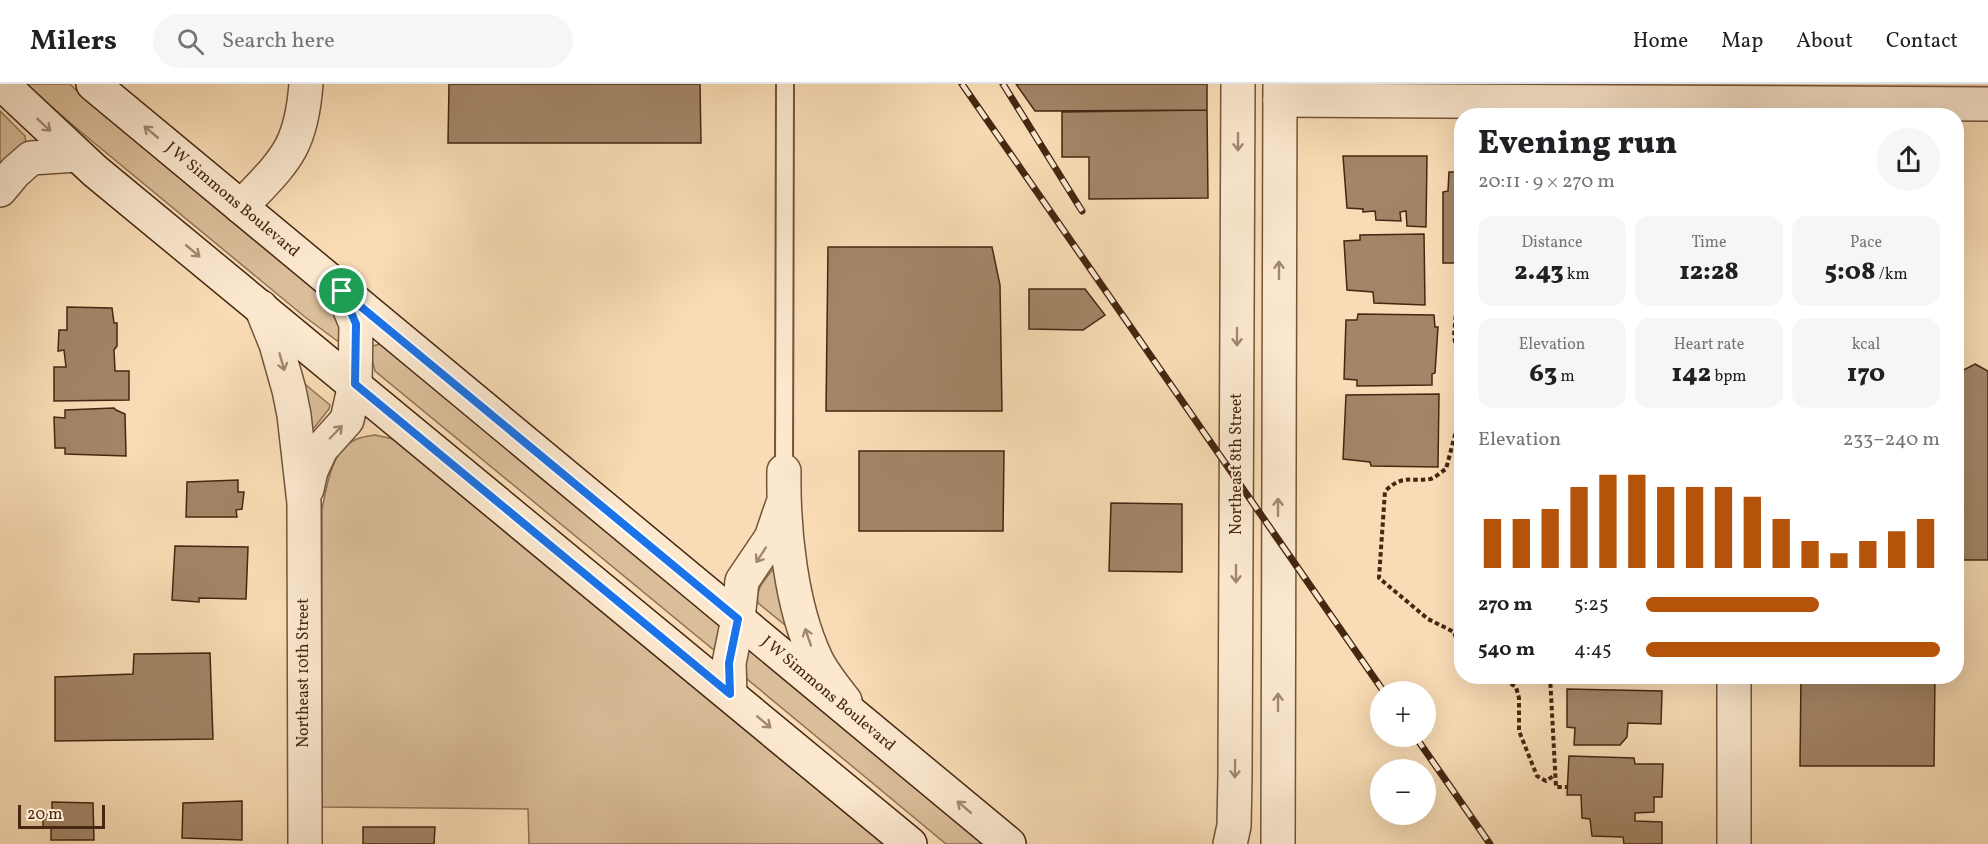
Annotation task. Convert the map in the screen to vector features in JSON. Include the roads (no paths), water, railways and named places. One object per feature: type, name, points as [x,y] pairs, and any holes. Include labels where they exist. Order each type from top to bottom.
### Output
[{"type":"street","points":[[2,84],[77,155],[910,844]]},
{"type":"street","name":"J W Simmons Boulevard","points":[[93,84],[1009,844]]},
{"type":"street","points":[[241,207],[282,163],[294,145],[303,117],[306,84]]},
{"type":"street","name":"Northeast 8th Street","points":[[1230,844],[1234,826],[1236,763],[1238,84]]},
{"type":"street","points":[[1278,844],[1280,92],[1988,104]]},
{"type":"street","points":[[0,190],[31,158],[77,155]]},
{"type":"street","name":"Northeast 10th Street","points":[[304,502],[315,459],[332,435],[347,420],[355,384],[356,324],[342,291]]},
{"type":"street","name":"Northeast 10th Street","points":[[261,308],[276,344],[289,390],[304,502],[305,844]]},
{"type":"street","points":[[730,694],[729,663],[738,619],[742,581],[771,538],[777,525],[784,486]]},
{"type":"street","points":[[784,486],[794,581],[799,610],[808,640],[826,675],[861,722]]},
{"type":"street","points":[[1734,684],[1734,844]]},
{"type":"lane","points":[[784,486],[785,84]]},
{"type":"railway","points":[[962,84],[1376,681]]},
{"type":"railway","points":[[1003,84],[1082,211]]},
{"type":"railway","points":[[1423,747],[1490,844]]}]
